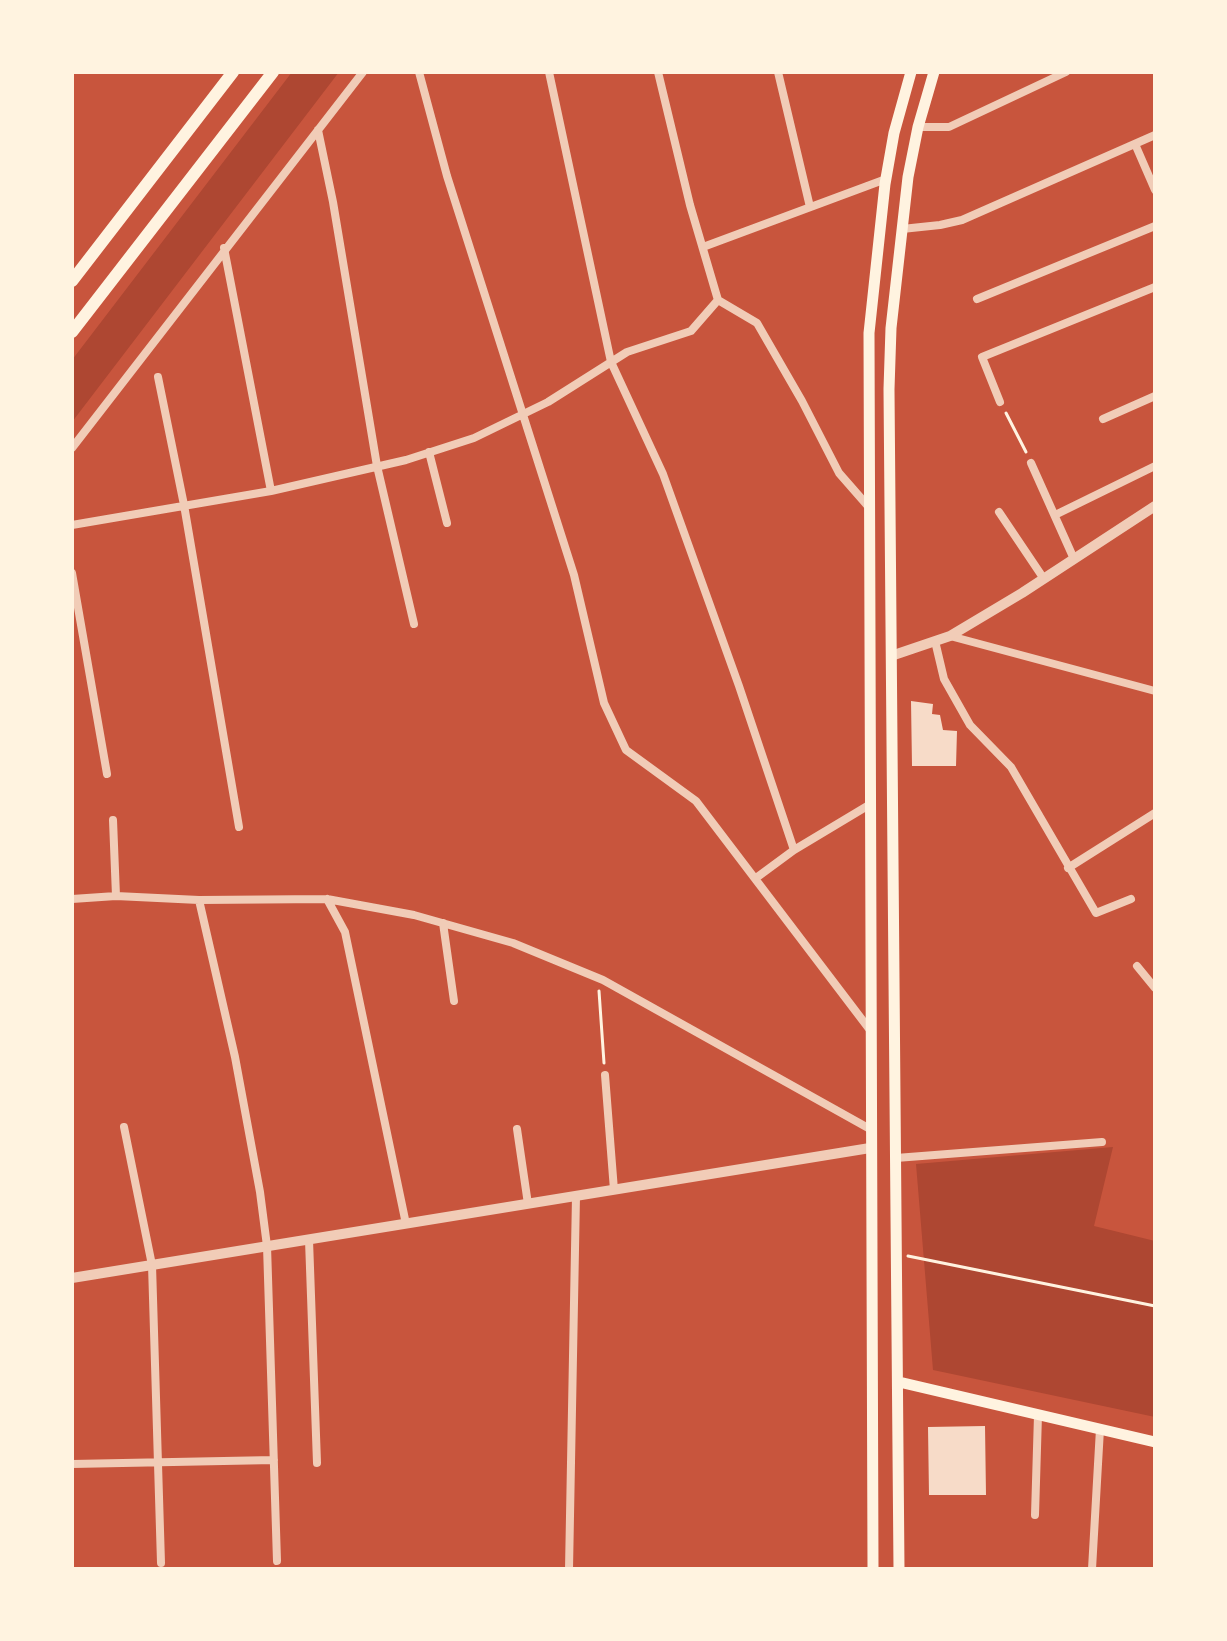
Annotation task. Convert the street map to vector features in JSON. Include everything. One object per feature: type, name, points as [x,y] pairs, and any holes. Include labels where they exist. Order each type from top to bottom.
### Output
[{"type":"highway","points":[[72,281],[233,72]]},
{"type":"highway","points":[[72,332],[273,72]]},
{"type":"main road","points":[[873,1569],[867,505],[869,333],[886,179],[894,133],[911,72]]},
{"type":"main road","points":[[899,1569],[889,389],[891,328],[908,177],[934,72]]},
{"type":"main road","points":[[869,750],[892,749]]},
{"type":"main road","points":[[899,1382],[1155,1442]]},
{"type":"street","points":[[72,448],[363,72]]},
{"type":"street","points":[[419,72],[447,176],[574,575],[604,703],[626,750],[696,801],[870,1030]]},
{"type":"street","points":[[549,72],[611,362],[663,474],[794,850]]},
{"type":"street","points":[[658,72],[718,300],[757,323],[839,473],[867,505]]},
{"type":"street","points":[[778,72],[810,207]]},
{"type":"street","points":[[918,127],[949,127],[1066,72]]},
{"type":"street","points":[[318,130],[377,466],[414,624]]},
{"type":"street","points":[[902,229],[962,220],[1155,135]]},
{"type":"street","points":[[1135,144],[1155,190]]},
{"type":"street","points":[[703,247],[886,179]]},
{"type":"street","points":[[977,299],[1155,226]]},
{"type":"street","points":[[224,248],[271,491]]},
{"type":"street","points":[[1000,402],[982,357],[1155,287]]},
{"type":"street","points":[[72,525],[271,491],[377,466],[474,438],[548,402],[627,352],[691,331],[718,300]]},
{"type":"street","points":[[158,377],[184,505],[239,827]]},
{"type":"street","points":[[1103,419],[1155,396]]},
{"type":"street","points":[[429,452],[447,523]]},
{"type":"street","points":[[1031,463],[1074,559]]},
{"type":"street","points":[[1055,515],[1155,466]]},
{"type":"street","points":[[891,656],[950,636],[1155,506]]},
{"type":"street","points":[[999,512],[1044,579]]},
{"type":"street","points":[[72,573],[107,774]]},
{"type":"street","points":[[950,636],[1155,691]]},
{"type":"street","points":[[935,641],[944,679],[970,725],[1011,767],[1096,913],[1131,899]]},
{"type":"street","points":[[756,878],[794,850],[869,805]]},
{"type":"street","points":[[1068,868],[1155,813]]},
{"type":"street","points":[[113,820],[116,896]]},
{"type":"street","points":[[72,899],[116,896],[199,900],[327,899],[414,915],[513,943],[598,978],[870,1129]]},
{"type":"street","points":[[327,899],[345,932],[406,1224]]},
{"type":"street","points":[[199,900],[235,1057],[267,1246],[277,1561]]},
{"type":"street","points":[[443,923],[454,1001]]},
{"type":"street","points":[[1137,966],[1155,988]]},
{"type":"street","points":[[605,1075],[614,1190]]},
{"type":"street","points":[[124,1127],[152,1265],[161,1563]]},
{"type":"street","points":[[517,1129],[528,1204]]},
{"type":"street","points":[[896,1158],[1102,1142]]},
{"type":"street","points":[[72,1278],[870,1148]]},
{"type":"street","points":[[569,1569],[576,1196]]},
{"type":"street","points":[[309,1240],[317,1463]]},
{"type":"street","points":[[1035,1515],[1038,1415]]},
{"type":"street","points":[[1092,1569],[1100,1429]]},
{"type":"street","points":[[72,1464],[274,1460]]},
{"type":"path","points":[[1000,402],[1031,463]]},
{"type":"path","points":[[598,978],[605,1075]]},
{"type":"path","points":[[897,1253],[924,1261],[1155,1306]]},
{"type":"shaded area","points":[[292,72],[339,72],[72,422],[72,360]]},
{"type":"shaded area","points":[[1113,1147],[1094,1226],[1155,1241],[1155,1417],[933,1370],[916,1164]]},
{"type":"building","points":[[911,701],[933,704],[932,714],[940,715],[943,730],[957,731],[956,766],[912,766]]},
{"type":"building","points":[[985,1426],[986,1495],[929,1495],[928,1427]]}]
